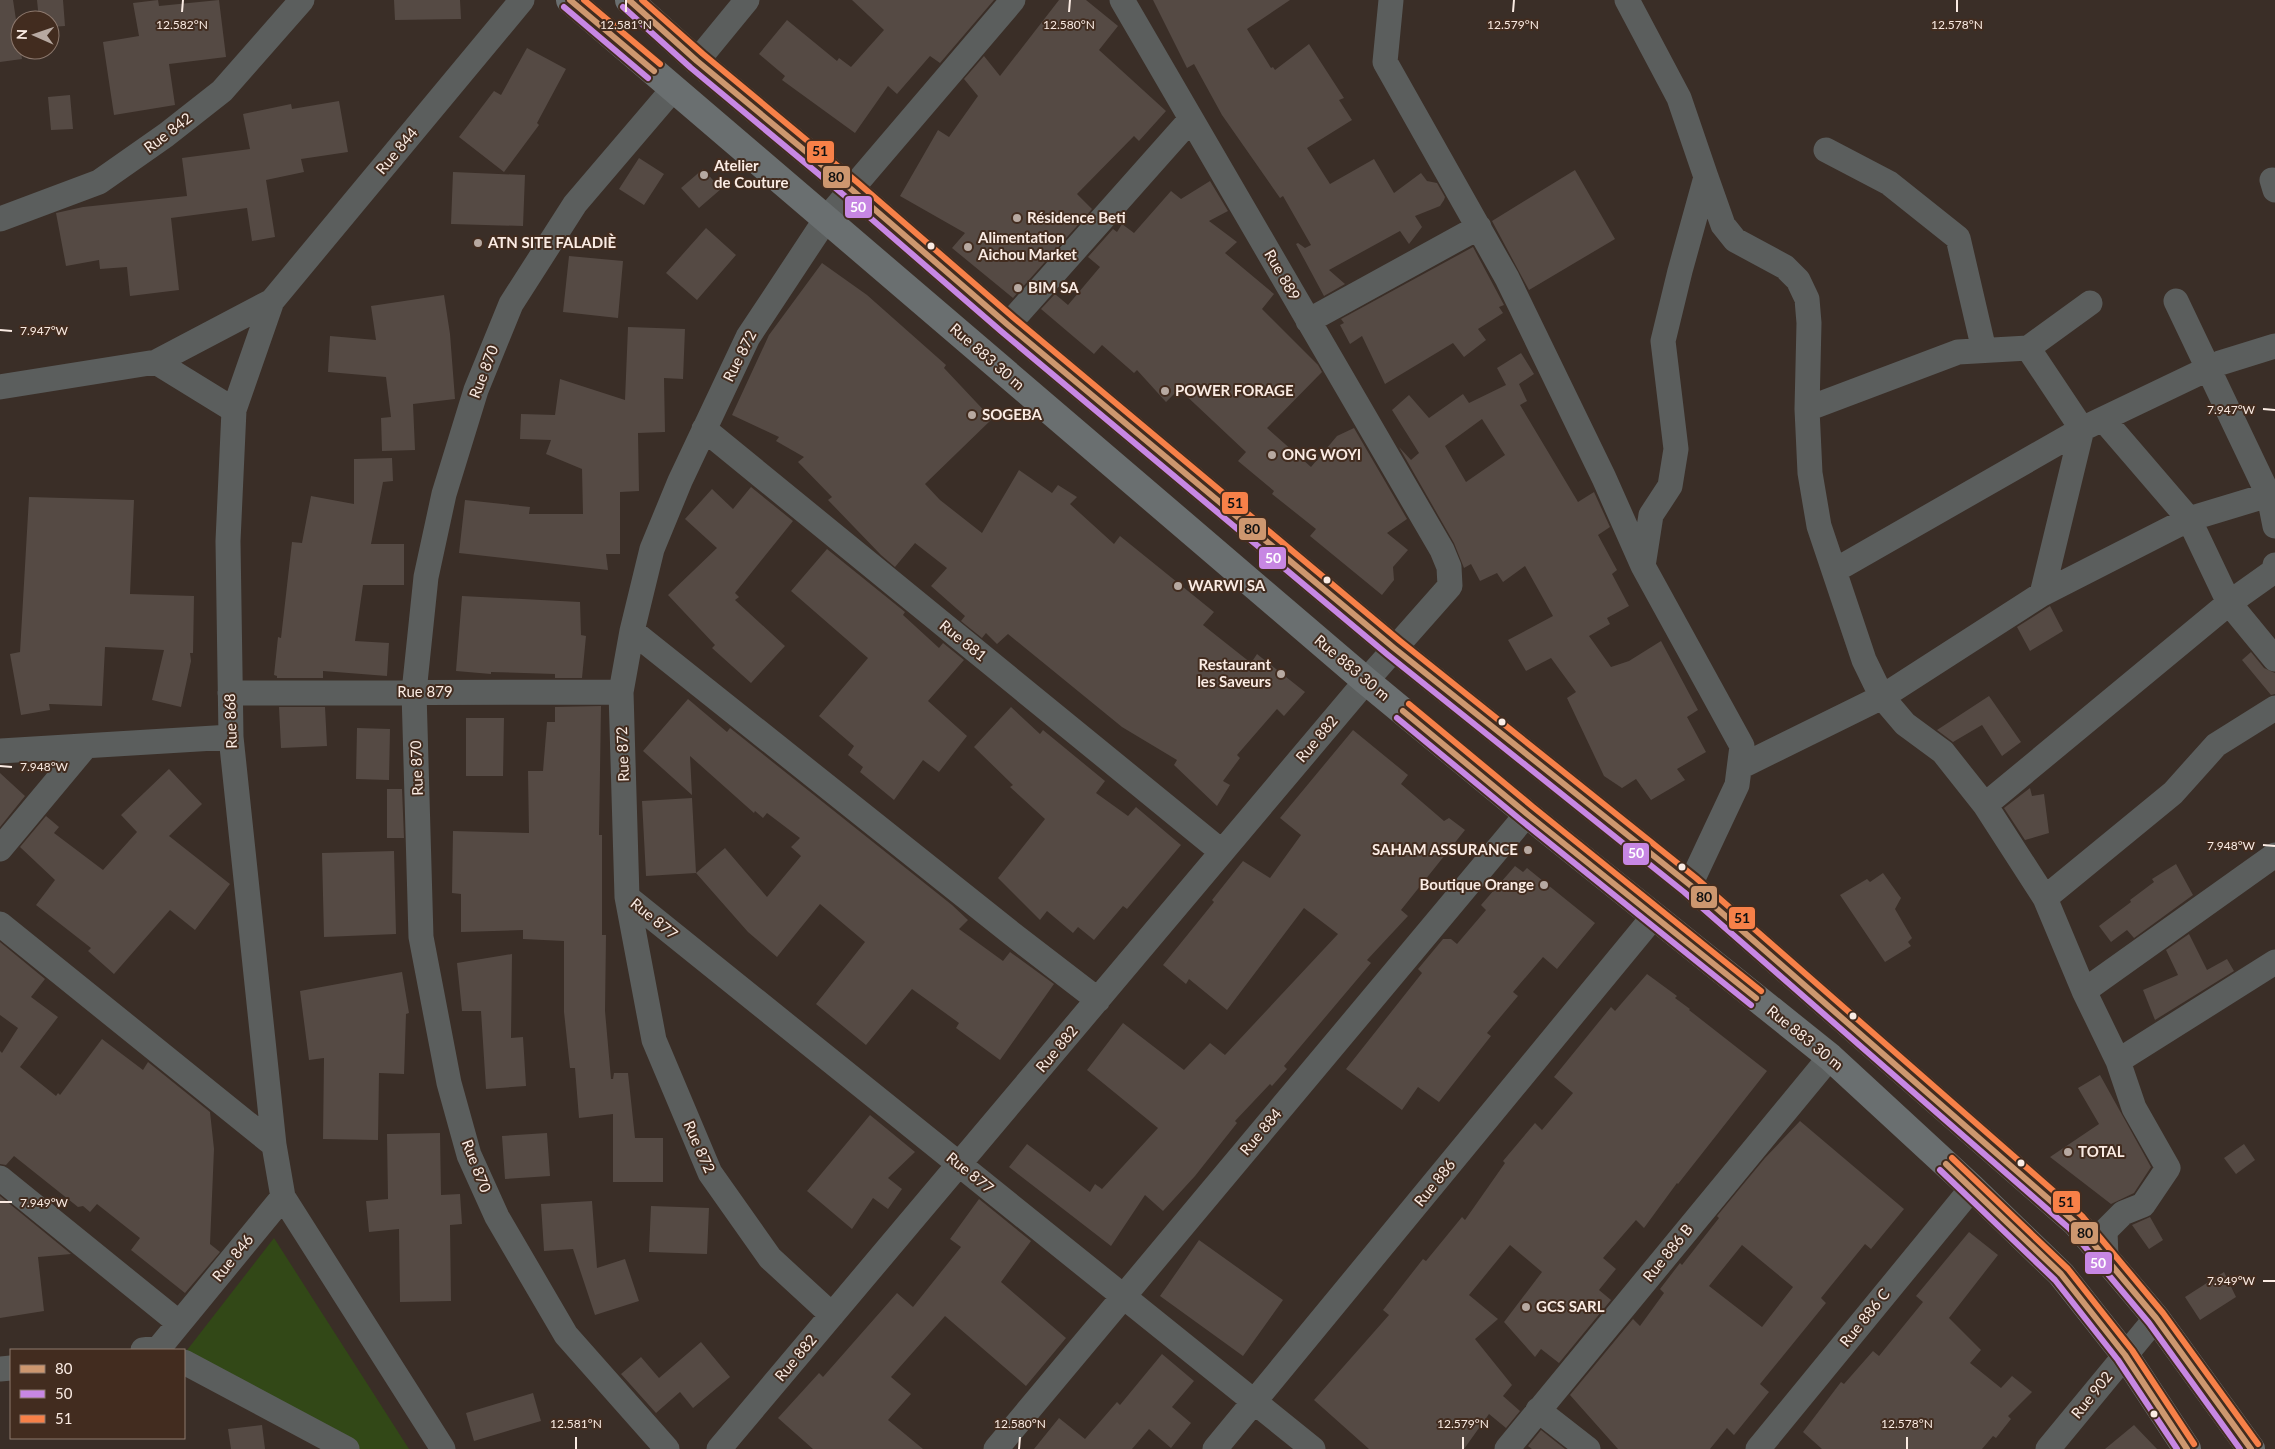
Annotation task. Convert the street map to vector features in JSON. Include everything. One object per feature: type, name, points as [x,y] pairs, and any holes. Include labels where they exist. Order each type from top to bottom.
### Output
[{"type":"main road","name":"Rue 883 30 m","points":[[570,0],[1366,681],[1527,814],[1830,1057],[1972,1188],[2061,1274],[2125,1355],[2186,1449]]},
{"type":"main road","points":[[629,0],[697,61],[851,189],[1008,325],[1394,648],[1690,885],[2076,1223],[2156,1318],[2251,1449]]},
{"type":"street","name":"Rue 842","points":[[0,220],[99,182],[166,135],[222,92],[302,0]]},
{"type":"street","name":"Rue 844","points":[[272,301],[522,0]]},
{"type":"street","points":[[697,61],[747,0]]},
{"type":"street","name":"Rue 872","points":[[832,1315],[770,1258],[710,1173],[654,1040],[627,897],[621,692],[632,631],[652,549],[680,481],[748,337],[826,219],[1013,0]]},
{"type":"street","name":"Rue 889","points":[[1122,0],[1442,550],[1449,567],[1450,586],[1394,648]]},
{"type":"street","points":[[1392,0],[1385,62],[1507,278],[1604,478],[1643,566],[1742,746],[1737,785],[1690,885]]},
{"type":"street","points":[[1627,0],[1679,98],[1723,225],[1735,240],[1786,267],[1798,280],[1807,299],[1809,322],[1807,409],[1810,473],[1819,526],[1864,660],[1882,697],[1905,724],[1943,752],[1985,805],[2045,898],[2084,990],[2118,1061],[2134,1108],[2168,1168],[2143,1205],[2123,1213],[2105,1231],[2106,1258]]},
{"type":"street","name":"Rue 870","points":[[667,1449],[566,1334],[497,1217],[469,1155],[449,1083],[421,937],[414,692],[426,578],[444,494],[476,390],[511,304],[575,204],[674,88]]},
{"type":"street","points":[[1008,325],[1191,119]]},
{"type":"street","points":[[1826,150],[1889,183],[1958,238],[1984,350]]},
{"type":"street","points":[[1643,566],[1651,515],[1670,486],[1676,449],[1663,340],[1706,177]]},
{"type":"street","points":[[1308,321],[1478,227]]},
{"type":"street","points":[[0,387],[156,362],[272,301]]},
{"type":"street","name":"Rue 868","points":[[272,301],[234,410],[228,541],[230,737],[274,1145]]},
{"type":"street","points":[[2176,301],[2272,495],[2275,526]]},
{"type":"street","points":[[1807,409],[1958,352],[2028,348],[2090,303]]},
{"type":"street","points":[[1834,571],[2092,424],[2209,369],[2275,346]]},
{"type":"street","points":[[2028,348],[2092,424],[2189,519],[2229,604],[2275,659]]},
{"type":"street","points":[[156,362],[234,410]]},
{"type":"street","points":[[2042,594],[2092,424]]},
{"type":"street","name":"Rue 881","points":[[704,429],[1222,852]]},
{"type":"street","points":[[1740,767],[1882,697],[2042,594],[2189,519],[2272,495]]},
{"type":"street","points":[[1985,805],[2229,604],[2274,571],[2275,565]]},
{"type":"street","points":[[632,631],[1011,934],[1098,1000]]},
{"type":"street","name":"Rue 882","points":[[719,1449],[1394,648]]},
{"type":"street","name":"Rue 879","points":[[230,693],[621,692]]},
{"type":"street","points":[[2045,898],[2174,793],[2216,745],[2275,708]]},
{"type":"street","points":[[0,751],[230,737]]},
{"type":"street","points":[[0,848],[86,746]]},
{"type":"street","name":"Rue 884","points":[[996,1449],[1527,814]]},
{"type":"street","points":[[2084,990],[2275,856]]},
{"type":"street","name":"Rue 877","points":[[627,897],[1313,1449]]},
{"type":"street","name":"Rue 886","points":[[1215,1449],[1654,916]]},
{"type":"street","points":[[0,924],[274,1145],[283,1197],[443,1449]]},
{"type":"street","points":[[2118,1061],[2275,962]]},
{"type":"street","name":"Rue 886 B","points":[[1507,1449],[1830,1057]]},
{"type":"street","points":[[0,1178],[180,1323]]},
{"type":"street","name":"Rue 886 C","points":[[1758,1449],[1972,1188]]},
{"type":"street","name":"Rue 846","points":[[156,1349],[180,1323],[283,1197]]},
{"type":"street","name":"Rue 902","points":[[2048,1449],[2156,1318]]},
{"type":"street","points":[[185,1363],[347,1449]]},
{"type":"street","points":[[1538,1410],[1588,1449]]},
{"type":"green space","points":[[274,1238],[409,1449],[347,1449],[185,1355]]},
{"type":"building","points":[[0,0],[13,0],[15,10],[10,10],[10,60],[15,60],[0,62]]},
{"type":"building","points":[[37,0],[63,0],[65,26],[60,26],[60,10],[38,10]]},
{"type":"building","points":[[158,0],[159,6],[219,0],[226,57],[169,64],[175,105],[114,115],[103,42],[139,36],[133,3]]},
{"type":"building","points":[[394,0],[460,0],[461,19],[395,20]]},
{"type":"building","points":[[852,0],[994,0],[940,63],[930,56],[897,94],[888,86],[855,133],[782,80],[785,76],[759,54],[787,20],[837,61],[839,58],[851,67],[884,30]]},
{"type":"building","points":[[1059,0],[1086,0],[1118,26],[1099,50],[1166,111],[1139,141],[1134,136],[1077,194],[1092,209],[1013,298],[952,248],[965,233],[900,196],[938,130],[949,137],[978,96],[964,79],[984,56],[1000,76]]},
{"type":"building","points":[[1153,0],[1290,0],[1247,29],[1271,68],[1273,67],[1275,70],[1309,44],[1344,98],[1339,100],[1352,120],[1307,148],[1330,184],[1374,159],[1394,193],[1421,173],[1427,181],[1437,183],[1445,197],[1440,206],[1415,216],[1422,227],[1409,244],[1400,231],[1329,270],[1345,284],[1324,296],[1296,244],[1298,243],[1305,248],[1311,245],[1283,196],[1280,198],[1222,115],[1194,64],[1187,68]]},
{"type":"building","points":[[527,48],[566,69],[537,123],[539,125],[504,172],[459,137],[494,91],[501,95]]},
{"type":"building","points":[[70,95],[73,129],[51,130],[48,97]]},
{"type":"building","points":[[339,101],[348,152],[301,159],[304,172],[266,180],[275,237],[252,241],[247,208],[171,218],[179,290],[130,296],[127,267],[100,269],[99,260],[66,266],[56,213],[83,207],[187,196],[182,158],[250,149],[243,114],[291,104],[292,109]]},
{"type":"building","points":[[639,158],[664,174],[644,205],[619,189]]},
{"type":"building","points":[[703,169],[721,189],[699,208],[681,188]]},
{"type":"building","points":[[1575,170],[1615,239],[1529,290],[1492,221]]},
{"type":"building","points":[[453,172],[525,175],[523,226],[451,224]]},
{"type":"building","points":[[1210,181],[1228,211],[1209,221],[1237,242],[1225,253],[1274,294],[1262,309],[1318,365],[1322,372],[1267,428],[1311,467],[1337,436],[1354,428],[1407,519],[1387,533],[1408,550],[1393,567],[1394,580],[1382,595],[1310,536],[1316,529],[1272,494],[1274,491],[1238,461],[1246,452],[1179,389],[1166,402],[1137,370],[1134,373],[1102,345],[1094,354],[1041,309],[1055,294],[1068,305],[1100,267],[1088,257],[1113,229],[1117,232],[1122,224],[1134,233],[1171,191],[1181,199]]},
{"type":"building","points":[[706,228],[736,255],[697,300],[666,273]]},
{"type":"building","points":[[1473,247],[1504,305],[1499,307],[1503,313],[1478,329],[1486,340],[1464,357],[1453,343],[1385,384],[1362,336],[1350,344],[1340,325],[1344,323],[1341,319]]},
{"type":"building","points":[[569,256],[623,261],[618,318],[563,312]]},
{"type":"building","points":[[822,263],[867,295],[946,365],[944,368],[992,419],[925,484],[940,500],[982,533],[1019,470],[1052,493],[1058,485],[1077,497],[1070,504],[1114,544],[1120,536],[1214,612],[1203,625],[1251,663],[1257,654],[1305,692],[1284,716],[1277,709],[1237,755],[1240,758],[1223,781],[1230,785],[1217,806],[1174,765],[1177,760],[1122,727],[1008,634],[997,644],[986,633],[982,638],[961,621],[965,616],[931,586],[947,568],[915,543],[895,567],[828,500],[832,497],[798,462],[804,457],[776,441],[779,437],[732,415],[769,335]]},
{"type":"building","points":[[444,295],[450,334],[455,399],[413,404],[415,450],[382,451],[381,418],[391,417],[386,377],[328,372],[330,336],[376,340],[371,306]]},
{"type":"building","points":[[628,327],[685,329],[683,379],[664,378],[665,432],[638,433],[639,491],[620,492],[620,554],[606,554],[608,570],[459,553],[465,500],[530,507],[529,514],[583,514],[582,469],[546,454],[551,440],[520,439],[521,414],[555,415],[560,379],[625,400]]},
{"type":"building","points":[[1521,353],[1534,374],[1519,384],[1527,401],[1520,405],[1578,502],[1594,492],[1610,527],[1598,535],[1617,570],[1612,574],[1629,606],[1607,618],[1610,624],[1589,636],[1611,667],[1629,661],[1661,641],[1698,710],[1687,717],[1706,752],[1677,769],[1685,780],[1651,800],[1636,779],[1622,788],[1604,776],[1567,698],[1576,692],[1551,658],[1526,671],[1508,640],[1553,616],[1525,566],[1503,582],[1497,573],[1480,581],[1471,564],[1464,568],[1454,543],[1399,447],[1411,460],[1419,453],[1392,410],[1409,395],[1429,418],[1463,394],[1469,403],[1506,385],[1497,368]],"holes":[[[1482,419],[1505,455],[1466,482],[1445,446]]]},
{"type":"building","points":[[392,458],[393,481],[383,482],[371,544],[404,544],[404,585],[363,585],[355,641],[389,643],[387,676],[323,671],[323,678],[277,678],[274,675],[278,637],[281,638],[292,542],[302,543],[311,496],[354,504],[354,459]]},
{"type":"building","points":[[751,487],[793,521],[735,593],[739,597],[735,600],[785,646],[751,683],[712,648],[715,645],[668,595],[717,548],[685,519],[712,489],[733,509]]},
{"type":"building","points":[[29,497],[134,500],[130,594],[194,596],[193,653],[190,653],[191,661],[181,707],[152,700],[164,650],[105,647],[102,706],[49,704],[50,710],[21,715],[10,654],[20,652]]},
{"type":"building","points":[[827,549],[905,612],[903,615],[939,648],[943,643],[964,660],[928,701],[967,736],[939,772],[923,760],[894,800],[860,772],[863,767],[848,755],[854,746],[819,716],[868,658],[791,591]]},
{"type":"building","points":[[462,596],[580,602],[581,635],[586,636],[582,678],[555,678],[555,674],[491,672],[491,674],[456,671]]},
{"type":"building","points":[[2050,606],[2063,631],[2030,651],[2017,627]]},
{"type":"building","points":[[2251,652],[2264,668],[2275,673],[2275,694],[2271,695],[2242,660]]},
{"type":"building","points":[[1989,696],[2021,742],[2002,756],[1982,725],[1953,742],[1937,730]]},
{"type":"building","points":[[688,699],[727,732],[730,728],[952,905],[968,920],[959,929],[1003,961],[1010,952],[1054,984],[1000,1060],[956,1028],[959,1023],[912,989],[866,1045],[816,1004],[865,942],[820,904],[777,957],[748,932],[696,873],[725,848],[767,897],[801,856],[791,847],[800,838],[767,813],[763,818],[755,811],[754,813],[690,756],[692,795],[643,751]]},
{"type":"building","points":[[601,706],[599,835],[602,835],[602,935],[606,935],[605,1011],[611,1079],[613,1079],[614,1073],[628,1073],[635,1138],[663,1138],[663,1182],[613,1182],[613,1114],[579,1118],[575,1068],[570,1068],[564,1012],[564,941],[523,939],[523,930],[461,932],[461,894],[452,893],[453,831],[529,833],[528,771],[543,771],[547,722],[555,722],[555,707]]},
{"type":"building","points":[[279,707],[325,707],[327,746],[281,748]]},
{"type":"building","points":[[1011,707],[1040,734],[1043,730],[1105,781],[1096,793],[1128,816],[1136,807],[1181,845],[1127,909],[1123,906],[1094,940],[1078,927],[1073,933],[1047,911],[1040,920],[998,878],[1045,819],[1010,787],[1013,785],[974,747]]},
{"type":"building","points":[[466,718],[504,718],[503,776],[466,776]]},
{"type":"building","points":[[357,728],[390,729],[389,780],[356,779]]},
{"type":"building","points":[[1353,730],[1408,775],[1401,784],[1444,821],[1449,818],[1465,830],[1401,910],[1408,916],[1367,960],[1371,963],[1284,1066],[1287,1069],[1235,1121],[1237,1123],[1195,1176],[1163,1211],[1145,1195],[1111,1246],[1009,1167],[1027,1144],[1090,1192],[1095,1184],[1102,1189],[1158,1128],[1087,1070],[1123,1023],[1184,1070],[1210,1043],[1225,1055],[1338,934],[1304,908],[1227,1010],[1189,979],[1186,984],[1163,965],[1214,902],[1212,900],[1243,861],[1270,878],[1301,835],[1280,818]]},
{"type":"building","points":[[169,769],[202,804],[169,836],[230,884],[195,930],[170,910],[114,974],[88,951],[91,948],[36,905],[55,880],[20,847],[46,816],[59,827],[54,833],[103,870],[137,832],[121,815]]},
{"type":"building","points":[[0,773],[25,796],[0,827]]},
{"type":"building","points":[[2030,788],[2032,796],[2044,794],[2049,833],[2025,840],[2004,808]]},
{"type":"building","points":[[387,789],[402,789],[404,838],[387,838]]},
{"type":"building","points":[[692,798],[696,873],[646,876],[642,801]]},
{"type":"building","points":[[394,851],[396,934],[324,937],[322,853]]},
{"type":"building","points":[[2176,864],[2193,895],[2134,938],[2127,930],[2111,942],[2099,926],[2154,882],[2152,879]]},
{"type":"building","points":[[1515,866],[1523,872],[1527,868],[1595,923],[1557,969],[1543,957],[1513,992],[1518,996],[1487,1033],[1491,1036],[1439,1102],[1418,1087],[1402,1110],[1346,1069],[1422,973],[1418,969],[1443,939],[1451,939],[1457,944],[1486,910],[1481,905]]},
{"type":"building","points":[[1883,873],[1901,898],[1895,909],[1912,938],[1908,942],[1911,946],[1885,962],[1840,895],[1867,879],[1870,882]]},
{"type":"building","points":[[2189,934],[2207,970],[2227,959],[2234,971],[2155,1020],[2143,990],[2178,975],[2166,950]]},
{"type":"building","points":[[0,942],[45,979],[31,997],[58,1017],[20,1067],[56,1096],[58,1093],[60,1095],[102,1039],[143,1070],[148,1062],[210,1112],[214,1149],[210,1244],[220,1252],[185,1293],[131,1250],[140,1238],[97,1204],[90,1212],[83,1206],[78,1207],[14,1156],[6,1165],[0,1164],[0,1051],[2,1053],[18,1028],[0,1015]]},
{"type":"building","points":[[512,954],[511,1038],[523,1037],[526,1086],[486,1089],[481,1011],[462,1011],[457,963]]},
{"type":"building","points":[[402,972],[409,1013],[406,1014],[404,1074],[379,1073],[378,1140],[323,1139],[324,1058],[309,1060],[300,991]]},
{"type":"building","points":[[1647,974],[1677,996],[1675,998],[1689,1010],[1767,1071],[1677,1183],[1644,1228],[1636,1220],[1603,1258],[1616,1269],[1599,1290],[1611,1300],[1559,1363],[1541,1349],[1535,1357],[1504,1322],[1542,1272],[1510,1245],[1469,1295],[1498,1319],[1475,1339],[1512,1385],[1503,1396],[1520,1411],[1506,1428],[1489,1414],[1464,1449],[1369,1449],[1314,1400],[1389,1315],[1383,1310],[1423,1259],[1426,1261],[1462,1217],[1465,1220],[1505,1163],[1503,1161],[1535,1123],[1542,1130],[1573,1093],[1554,1077],[1611,1007],[1615,1011]]},
{"type":"building","points":[[2100,1075],[2151,1167],[2134,1193],[2111,1204],[2050,1157],[2099,1124],[2078,1088]]},
{"type":"building","points":[[870,1115],[915,1152],[888,1178],[902,1189],[888,1209],[873,1198],[852,1229],[807,1191]]},
{"type":"building","points":[[1800,1121],[1904,1209],[1871,1249],[1865,1244],[1821,1298],[1826,1303],[1760,1384],[1769,1392],[1734,1435],[1727,1428],[1710,1449],[1618,1449],[1570,1395],[1633,1319],[1640,1326],[1664,1293],[1660,1289],[1680,1263],[1682,1265],[1719,1218],[1717,1216],[1765,1158]],"holes":[[[1742,1245],[1793,1287],[1762,1327],[1709,1286]]]},
{"type":"building","points":[[440,1133],[441,1195],[460,1194],[462,1224],[450,1225],[451,1301],[400,1302],[399,1229],[369,1232],[366,1201],[388,1199],[387,1134]]},
{"type":"building","points":[[547,1133],[550,1176],[505,1179],[502,1136]]},
{"type":"building","points":[[2244,1144],[2255,1160],[2236,1174],[2224,1158]]},
{"type":"building","points":[[0,1196],[71,1254],[38,1257],[44,1311],[0,1318]]},
{"type":"building","points":[[979,1199],[1031,1241],[1001,1282],[1066,1338],[1026,1386],[945,1316],[891,1377],[911,1394],[888,1420],[923,1449],[813,1449],[778,1418],[819,1373],[823,1377],[897,1293],[913,1307],[961,1247],[950,1239]]},
{"type":"building","points":[[592,1201],[597,1268],[625,1259],[639,1301],[595,1315],[573,1249],[544,1251],[541,1204]]},
{"type":"building","points":[[651,1206],[709,1208],[707,1254],[649,1252]]},
{"type":"building","points":[[2150,1217],[2163,1240],[2149,1249],[2132,1225]]},
{"type":"building","points":[[1969,1232],[1998,1255],[1949,1318],[1981,1350],[1970,1363],[2001,1388],[2012,1376],[2032,1392],[2008,1416],[2011,1419],[1996,1438],[1993,1436],[1982,1449],[1822,1449],[1803,1432],[1841,1382],[1844,1384],[1873,1351],[1879,1356],[1923,1302],[1916,1296]]},
{"type":"building","points":[[1199,1240],[1283,1300],[1243,1356],[1160,1296]]},
{"type":"building","points":[[2224,1272],[2236,1297],[2200,1320],[2185,1297]]},
{"type":"building","points":[[701,1342],[730,1377],[693,1408],[680,1392],[656,1413],[621,1374],[641,1357],[659,1378]]},
{"type":"building","points":[[1162,1354],[1194,1381],[1172,1407],[1191,1423],[1171,1448],[1149,1429],[1132,1449],[1034,1449],[1059,1418],[1085,1439],[1117,1402],[1120,1405]]},
{"type":"building","points":[[533,1393],[541,1421],[474,1441],[466,1413]]},
{"type":"building","points":[[262,1425],[265,1449],[231,1449],[228,1429]]},
{"type":"building","points":[[2134,1425],[2157,1449],[2105,1449]]},
{"type":"building","points":[[1541,1430],[1565,1449],[1532,1449],[1528,1446]]},
{"type":"transit line","name":"80","points":[[570,0],[654,71]]},
{"type":"transit line","name":"51","points":[[584,0],[660,64]]},
{"type":"transit line","name":"80","points":[[629,0],[697,61],[851,189],[1008,325],[1394,648],[1690,885],[2076,1223],[2156,1318],[2251,1449]]},
{"type":"transit line","name":"51","points":[[642,0],[1014,318],[1400,641],[1696,878],[2082,1216],[2163,1313],[2258,1444]]},
{"type":"transit line","name":"50","points":[[564,7],[648,78]]},
{"type":"transit line","name":"50","points":[[623,7],[691,68],[845,196],[1002,332],[1388,655],[1684,892],[2070,1229],[2149,1323],[2240,1449]]},
{"type":"transit line","name":"51","points":[[1409,704],[1761,991]]},
{"type":"transit line","name":"80","points":[[1403,711],[1527,814],[1756,998]]},
{"type":"transit line","name":"50","points":[[1397,718],[1751,1005]]},
{"type":"transit line","name":"51","points":[[1952,1158],[2068,1269],[2132,1350],[2194,1444]]},
{"type":"transit line","name":"80","points":[[1946,1164],[2061,1274],[2125,1355],[2187,1449]]},
{"type":"transit line","name":"50","points":[[1940,1170],[2055,1280],[2118,1360],[2177,1449]]},
{"type":"place","name":"Atelier de Couture","points":[[704,175]]},
{"type":"place","name":"Résidence Beti","points":[[1017,218]]},
{"type":"place","name":"ATN SITE FALADIÈ","points":[[478,243]]},
{"type":"place","name":"Alimentation Aichou Market","points":[[968,247]]},
{"type":"place","name":"BIM SA","points":[[1018,288]]},
{"type":"place","name":"POWER FORAGE","points":[[1165,391]]},
{"type":"place","name":"SOGEBA","points":[[972,415]]},
{"type":"place","name":"ONG WOYI","points":[[1272,455]]},
{"type":"place","name":"WARWI SA","points":[[1178,586]]},
{"type":"place","name":"Restaurant les Saveurs","points":[[1281,674]]},
{"type":"place","name":"SAHAM ASSURANCE","points":[[1528,850]]},
{"type":"place","name":"Boutique Orange","points":[[1544,885]]},
{"type":"place","name":"TOTAL","points":[[2068,1152]]},
{"type":"place","name":"GCS SARL","points":[[1526,1307]]}]
